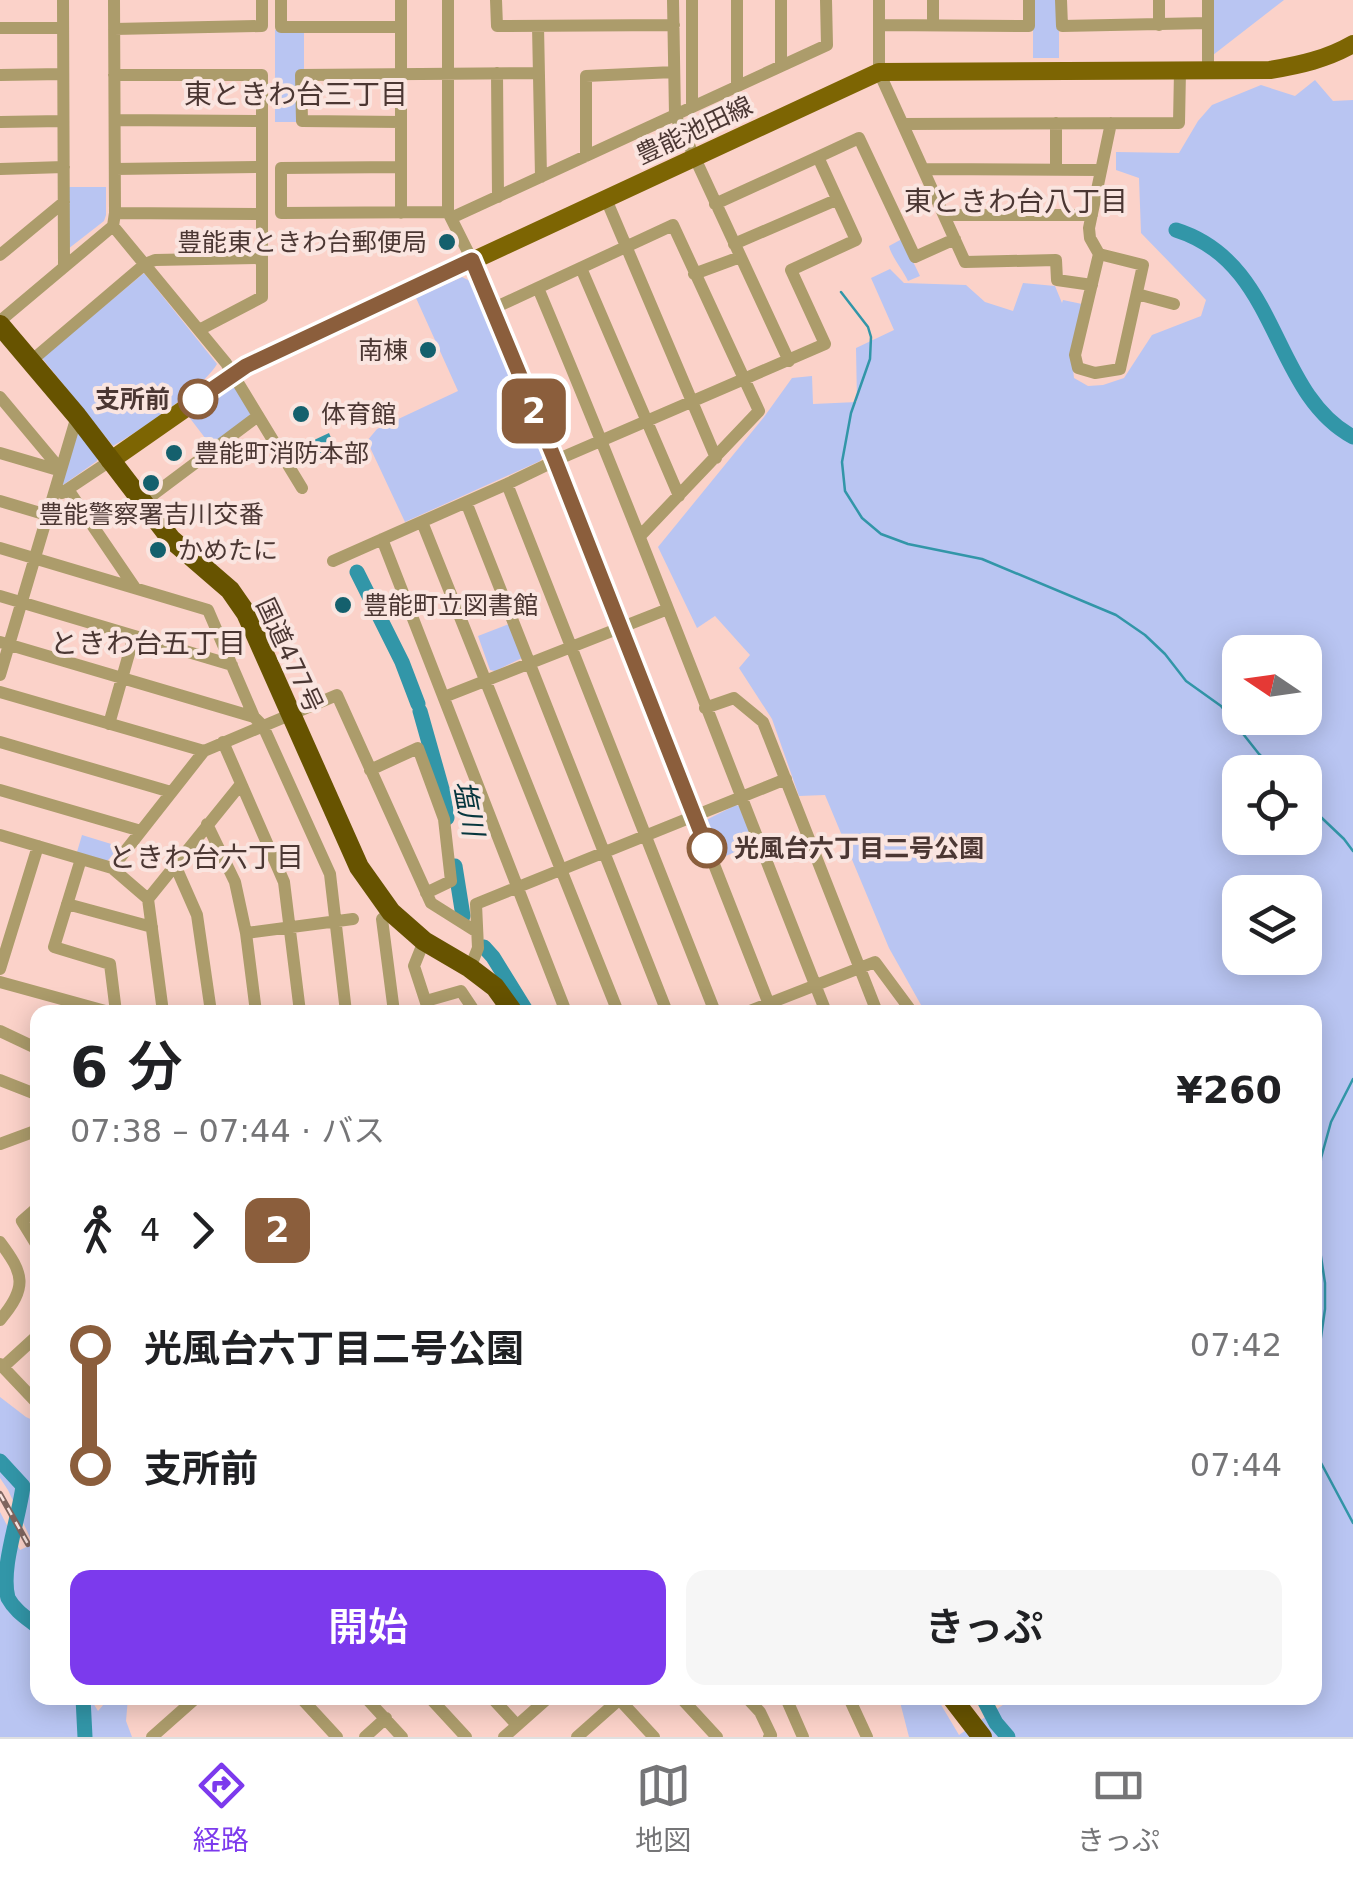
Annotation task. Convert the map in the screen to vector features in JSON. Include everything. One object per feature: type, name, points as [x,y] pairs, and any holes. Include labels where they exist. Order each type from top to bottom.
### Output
[{"type":"highway","name":"国道477号","points":[[0,323],[171,539],[230,590],[246,613],[359,867],[391,912],[424,942],[496,987],[508,1005]]},
{"type":"highway","points":[[957,1705],[982,1737]]},
{"type":"main road","name":"豊能池田線","points":[[110,461],[232,374],[879,72],[1252,71],[1298,66],[1353,44]]},
{"type":"street","points":[[63,0],[64,267]]},
{"type":"street","points":[[114,0],[114,220],[232,374],[302,488]]},
{"type":"street","points":[[114,29],[262,26],[262,0]]},
{"type":"street","points":[[281,0],[281,27],[401,27]]},
{"type":"street","points":[[401,0],[401,212]]},
{"type":"street","points":[[448,0],[450,215],[555,460],[769,1005]]},
{"type":"street","points":[[496,0],[497,26],[674,25]]},
{"type":"street","points":[[673,0],[675,115],[788,361]]},
{"type":"street","points":[[692,0],[692,107]]},
{"type":"street","points":[[737,0],[737,86]]},
{"type":"street","points":[[781,0],[782,66]]},
{"type":"street","points":[[401,167],[281,168],[282,213],[450,215],[498,197],[827,44],[826,0]]},
{"type":"street","points":[[878,0],[879,72],[965,262],[1056,260],[1058,280],[1092,285]]},
{"type":"street","points":[[933,0],[933,25]]},
{"type":"street","points":[[879,25],[1029,26],[1029,0]]},
{"type":"street","points":[[1062,0],[1062,26],[1208,23]]},
{"type":"street","points":[[1159,0],[1159,25]]},
{"type":"street","points":[[1208,0],[1208,71]]},
{"type":"street","points":[[538,26],[541,177]]},
{"type":"street","points":[[0,28],[63,28]]},
{"type":"street","points":[[903,124],[1179,123],[1180,71]]},
{"type":"street","points":[[586,156],[586,76],[674,72]]},
{"type":"street","points":[[497,73],[498,197]]},
{"type":"street","points":[[401,122],[302,121],[301,75],[539,73]]},
{"type":"street","points":[[0,75],[63,74]]},
{"type":"street","points":[[114,75],[262,74],[262,297],[198,330]]},
{"type":"street","points":[[114,120],[262,121]]},
{"type":"street","points":[[0,122],[63,121]]},
{"type":"street","points":[[1100,254],[1075,355],[1078,368],[1095,373],[1120,369],[1143,264],[1100,254],[1090,238],[1112,122]]},
{"type":"street","points":[[1056,123],[1056,169]]},
{"type":"street","points":[[715,204],[859,138],[915,258],[955,239]]},
{"type":"street","points":[[332,561],[825,344],[791,270],[856,240],[818,158]]},
{"type":"street","points":[[0,169],[64,167]]},
{"type":"street","points":[[115,168],[262,167]]},
{"type":"street","points":[[924,170],[1102,170]]},
{"type":"street","points":[[606,198],[716,458]]},
{"type":"street","points":[[694,274],[836,200]]},
{"type":"street","points":[[2,250],[64,202]]},
{"type":"street","points":[[0,323],[114,220],[262,214]]},
{"type":"street","points":[[945,215],[1092,215]]},
{"type":"street","points":[[492,310],[673,225],[759,411],[640,536]]},
{"type":"street","points":[[32,360],[145,264],[156,260],[262,258]]},
{"type":"street","points":[[581,268],[679,496]]},
{"type":"street","points":[[538,288],[640,536],[823,1005]]},
{"type":"street","points":[[1137,294],[1174,304]]},
{"type":"street","points":[[2,402],[61,470]]},
{"type":"street","points":[[0,675],[5,643],[22,602],[77,416]]},
{"type":"street","points":[[142,503],[258,416]]},
{"type":"street","points":[[0,453],[61,470]]},
{"type":"street","points":[[52,498],[110,461]]},
{"type":"street","points":[[507,484],[713,1005]]},
{"type":"street","points":[[68,491],[135,588]]},
{"type":"street","points":[[0,501],[48,515]]},
{"type":"street","points":[[466,502],[664,1005]]},
{"type":"street","points":[[422,522],[615,1005]]},
{"type":"street","points":[[382,539],[563,1005]]},
{"type":"street","points":[[0,548],[208,610],[330,874],[345,1005]]},
{"type":"street","points":[[0,596],[232,665]]},
{"type":"street","points":[[444,697],[668,608]]},
{"type":"street","points":[[108,724],[134,636]]},
{"type":"street","points":[[5,643],[258,721]]},
{"type":"street","points":[[0,692],[204,752]]},
{"type":"street","points":[[112,868],[204,752],[258,721],[290,714],[336,695],[431,904],[477,932]]},
{"type":"street","points":[[705,708],[734,698],[764,722],[874,1005]]},
{"type":"street","points":[[0,742],[172,792]]},
{"type":"street","points":[[223,742],[284,882],[299,1005]]},
{"type":"street","points":[[370,770],[418,748],[444,819],[451,881],[426,893]]},
{"type":"street","points":[[470,968],[478,948],[476,904],[786,780]]},
{"type":"street","points":[[148,899],[242,784]]},
{"type":"street","points":[[0,790],[141,831]]},
{"type":"street","points":[[207,824],[235,882],[255,1005]]},
{"type":"street","points":[[0,835],[112,868],[148,899],[162,1005]]},
{"type":"street","points":[[0,969],[38,846]]},
{"type":"street","points":[[82,859],[54,947],[110,964],[115,1005]]},
{"type":"street","points":[[175,865],[197,914],[209,1005]]},
{"type":"street","points":[[68,904],[152,927]]},
{"type":"street","points":[[391,912],[382,919],[393,1005]]},
{"type":"street","points":[[246,933],[353,919]]},
{"type":"street","points":[[424,942],[414,966],[426,1005]]},
{"type":"street","points":[[776,1005],[875,962],[907,1005]]},
{"type":"street","points":[[0,982],[83,1005]]},
{"type":"street","points":[[431,1005],[461,991],[470,1005]]},
{"type":"street","points":[[0,1031],[30,1046]]},
{"type":"street","points":[[0,1080],[30,1091]]},
{"type":"street","points":[[0,1144],[30,1133]]},
{"type":"street","points":[[30,1214],[22,1221],[30,1234]]},
{"type":"street","points":[[0,1242],[18,1266],[20,1286],[0,1320]]},
{"type":"street","points":[[30,1341],[2,1366],[30,1396]]},
{"type":"street","points":[[159,1735],[189,1705]]},
{"type":"street","points":[[307,1705],[337,1737]]},
{"type":"street","points":[[373,1705],[402,1737]]},
{"type":"street","points":[[436,1705],[466,1737]]},
{"type":"street","points":[[498,1705],[517,1725]]},
{"type":"street","points":[[504,1737],[540,1705]]},
{"type":"street","points":[[583,1735],[613,1705]]},
{"type":"street","points":[[626,1705],[654,1737]]},
{"type":"street","points":[[687,1705],[717,1737]]},
{"type":"street","points":[[753,1705],[766,1722],[769,1737]]},
{"type":"street","points":[[789,1705],[803,1737]]},
{"type":"street","points":[[852,1705],[867,1737]]},
{"type":"street","points":[[366,1737],[386,1718]]},
{"type":"shaded area","points":[[1033,0],[1059,0],[1059,58],[1033,58]]},
{"type":"shaded area","points":[[1213,0],[1284,0],[1213,55]]},
{"type":"shaded area","points":[[275,30],[304,30],[298,122],[275,122]]},
{"type":"shaded area","points":[[1315,80],[1333,101],[1353,100],[1353,1737],[909,1737],[901,1705],[941,1705],[959,1735],[1003,1705],[1322,1705],[1322,1005],[921,1005],[889,948],[825,795],[799,796],[772,719],[739,668],[750,655],[715,616],[697,628],[658,547],[792,378],[812,376],[813,404],[857,402],[856,348],[894,330],[871,278],[890,269],[904,283],[966,285],[985,302],[1013,311],[1023,283],[1055,286],[1062,303],[1063,300],[1082,304],[1071,351],[1074,378],[1088,386],[1124,378],[1152,335],[1201,316],[1206,300],[1141,233],[1139,178],[1116,170],[1116,152],[1179,153],[1212,105],[1261,85],[1295,96]]},
{"type":"shaded area","points":[[69,187],[106,187],[106,215],[104,221],[68,249]]},
{"type":"shaded area","points":[[902,239],[920,276],[908,281],[889,246]]},
{"type":"shaded area","points":[[144,273],[217,364],[185,396],[113,446],[42,358]]},
{"type":"shaded area","points":[[462,277],[470,281],[543,457],[405,522],[367,441],[377,429],[458,391],[416,298]]},
{"type":"shaded area","points":[[229,386],[236,387],[251,414],[212,447],[189,417],[201,412]]},
{"type":"shaded area","points":[[77,432],[98,457],[97,461],[63,485],[60,481]]},
{"type":"shaded area","points":[[329,433],[336,449],[307,463],[299,447]]},
{"type":"shaded area","points":[[509,624],[522,658],[490,670],[478,636]]},
{"type":"shaded area","points":[[736,805],[754,844],[721,858],[706,820]]},
{"type":"shaded area","points":[[82,835],[121,847],[107,861],[77,852]]},
{"type":"shaded area","points":[[0,1397],[30,1419],[30,1538],[0,1478]]},
{"type":"shaded area","points":[[0,1512],[20,1550],[30,1545],[30,1705],[94,1705],[98,1711],[103,1705],[127,1705],[126,1721],[132,1737],[0,1737]]},
{"type":"waterway","points":[[1176,230],[1210,247],[1236,270],[1256,298],[1305,390],[1326,417],[1353,437]]},
{"type":"waterway","points":[[841,292],[868,327],[871,337],[870,359],[851,413],[842,462],[845,491],[862,518],[881,534],[908,544],[982,559],[1116,615],[1145,635],[1186,681],[1221,706],[1260,755]]},
{"type":"waterway","name":"塩川","points":[[357,572],[402,662],[418,704]]},
{"type":"waterway","name":"塩川","points":[[420,711],[447,818]]},
{"type":"waterway","points":[[1322,818],[1353,851]]},
{"type":"waterway","name":"塩川","points":[[455,866],[463,916]]},
{"type":"waterway","name":"塩川","points":[[484,947],[523,1005]]},
{"type":"waterway","points":[[1322,1154],[1331,1122],[1353,1079]]},
{"type":"waterway","points":[[1322,1263],[1322,1330]]},
{"type":"waterway","points":[[0,1461],[23,1486],[6,1586],[8,1598],[30,1621]]},
{"type":"waterway","points":[[1322,1465],[1353,1523]]},
{"type":"waterway","points":[[83,1705],[85,1737]]},
{"type":"waterway","name":"塩川","points":[[987,1705],[1008,1737]]},
{"type":"railway","points":[[0,1494],[28,1544]]},
{"type":"bus line","name":"2","points":[[198,399],[246,366],[472,260],[707,848]]},
{"type":"place","name":"豊能東ときわ台郵便局","points":[[447,242]]},
{"type":"place","name":"南棟","points":[[428,350]]},
{"type":"place","name":"支所前","points":[[198,399]]},
{"type":"place","name":"体育館","points":[[301,414]]},
{"type":"place","name":"豊能町消防本部","points":[[174,453]]},
{"type":"place","name":"豊能警察署吉川交番","points":[[151,483]]},
{"type":"place","name":"かめたに","points":[[158,550]]},
{"type":"place","name":"豊能町立図書館","points":[[343,605]]},
{"type":"place","name":"光風台六丁目二号公園","points":[[707,848]]},
{"type":"district","name":"東ときわ台三丁目","points":[[296,94]]},
{"type":"district","name":"東ときわ台八丁目","points":[[1016,201]]},
{"type":"district","name":"ときわ台五丁目","points":[[148,643]]},
{"type":"district","name":"ときわ台六丁目","points":[[206,857]]}]
